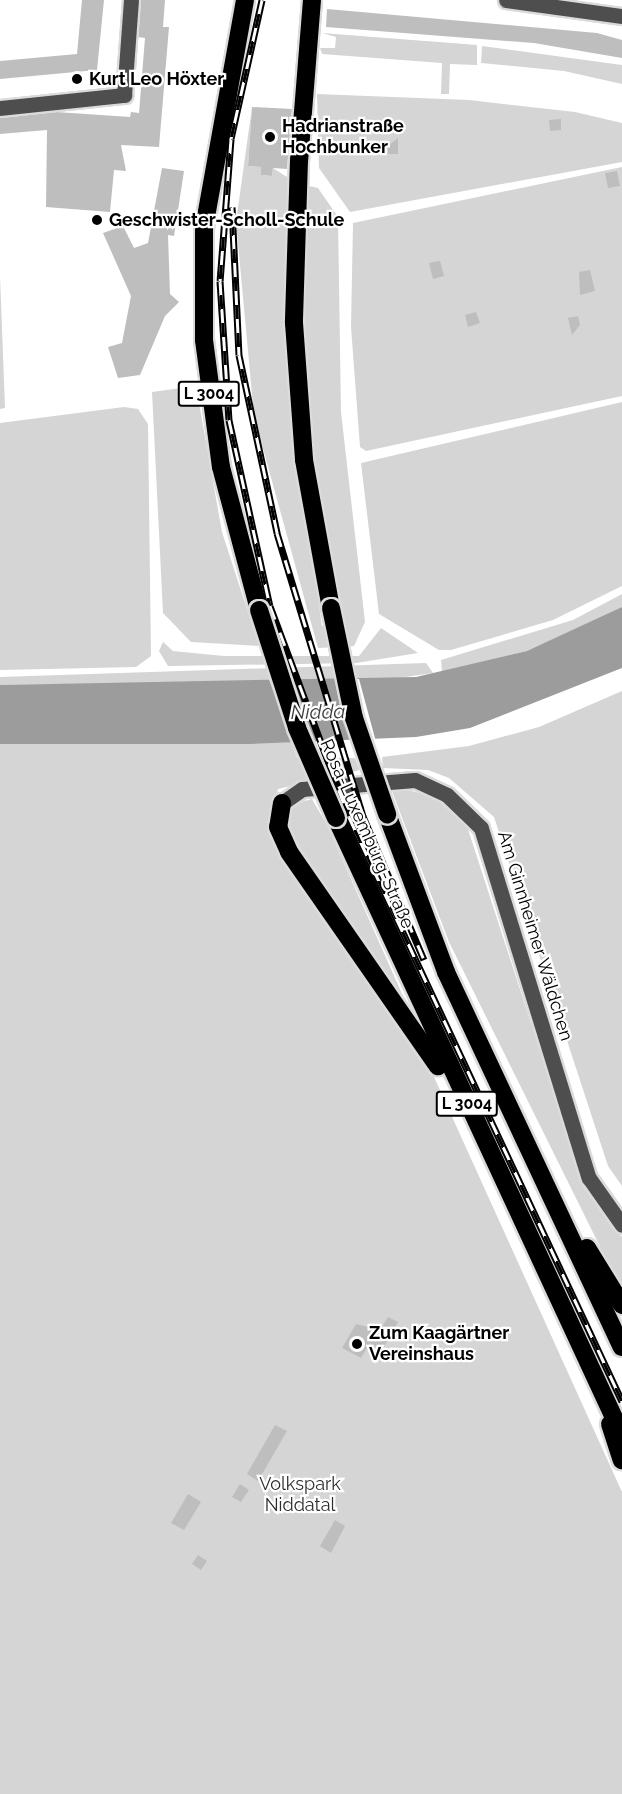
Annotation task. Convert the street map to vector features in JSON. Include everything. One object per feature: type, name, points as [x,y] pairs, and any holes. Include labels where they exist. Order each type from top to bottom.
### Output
[{"type":"highway","name":"Rosa-Luxemburg-Straße","points":[[245,0],[212,172],[203,284],[208,392],[234,528],[297,729],[482,1136],[622,1435]]},
{"type":"highway","name":"Rosa-Luxemburg-Straße","points":[[312,0],[298,180],[298,392],[317,548],[354,718],[446,972],[622,1347]]},
{"type":"highway","points":[[282,803],[279,827],[289,852],[371,964],[482,1136]]},
{"type":"highway","points":[[547,1185],[622,1305]]},
{"type":"highway","points":[[600,1388],[622,1460]]},
{"type":"street","points":[[0,108],[124,94],[131,0]]},
{"type":"street","points":[[515,0],[622,16]]},
{"type":"street","name":"Am Ginnheimer Wäldchen","points":[[282,803],[302,789],[415,780],[447,795],[481,828],[589,1178],[622,1225]]},
{"type":"green space","points":[[322,33],[477,45],[477,65],[450,64],[449,94],[441,94],[442,63],[322,54],[320,48],[335,48],[336,37]]},
{"type":"green space","points":[[482,46],[622,65],[622,84],[564,71],[481,63]]},
{"type":"green space","points":[[317,94],[469,100],[575,112],[622,123],[622,162],[350,212],[319,168]]},
{"type":"green space","points":[[252,107],[248,166],[261,167],[261,175],[272,176],[273,168],[287,177],[289,392],[322,626],[343,621],[319,506],[308,398],[303,263],[309,186],[318,188],[338,217],[341,412],[365,622],[354,646],[318,648],[254,416],[236,222]]},
{"type":"green space","points":[[622,167],[622,396],[366,451],[360,447],[351,327],[353,223]]},
{"type":"green space","points":[[0,276],[5,408],[0,409]]},
{"type":"green space","points":[[196,386],[222,532],[259,646],[191,642],[163,613],[152,392]]},
{"type":"green space","points":[[622,402],[622,586],[553,620],[451,650],[439,650],[379,614],[361,463]]},
{"type":"green space","points":[[124,407],[138,409],[148,424],[151,656],[136,667],[0,670],[0,423]]},
{"type":"green space","points":[[622,594],[622,607],[565,635],[527,651],[442,673],[441,660],[573,620]]},
{"type":"green space","points":[[381,628],[418,653],[356,663],[168,666],[159,651],[163,642],[173,651],[224,656],[359,656]]},
{"type":"green space","points":[[426,663],[433,673],[378,681],[0,685],[0,677]]},
{"type":"green space","points":[[622,691],[622,1186],[608,1166],[494,817],[449,778],[428,770],[383,768],[382,757],[469,746],[539,727]]},
{"type":"green space","name":"Volkspark Niddatal","points":[[291,742],[297,758],[355,758],[360,770],[278,789],[271,822],[420,1046],[622,1492],[622,1794],[0,1794],[0,744]]},
{"type":"green space","points":[[390,786],[437,797],[464,817],[582,1180],[622,1237],[622,1291],[449,942]]},
{"type":"green space","points":[[312,799],[327,825],[403,996],[398,997],[284,833],[290,805]]},
{"type":"water","name":"Nidda","points":[[622,607],[622,668],[470,728],[416,737],[249,744],[0,744],[0,685],[416,677],[527,651]]},
{"type":"pier","points":[[269,679],[291,679],[316,744],[294,745]]},
{"type":"pier","points":[[337,679],[359,679],[376,742],[354,743]]},
{"type":"building","points":[[82,0],[104,0],[97,70],[0,79],[0,61],[77,54]]},
{"type":"building","points":[[141,0],[165,0],[163,27],[169,27],[159,147],[121,145],[126,171],[114,170],[110,212],[46,207],[47,130],[0,134],[0,118],[56,112],[130,117],[131,112],[139,113],[145,38],[138,37]]},
{"type":"building","points":[[327,9],[597,33],[622,40],[622,58],[534,43],[326,27]]},
{"type":"building","name":"Hadrianstraße Hochbunker","points":[[252,107],[292,109],[287,169],[273,168],[272,176],[261,175],[261,167],[248,166]]},
{"type":"building","points":[[561,119],[561,130],[550,131],[549,120]]},
{"type":"building","points":[[398,138],[398,154],[388,154],[388,146]]},
{"type":"building","points":[[162,168],[184,171],[174,236],[168,235],[170,294],[179,302],[165,316],[140,375],[118,378],[108,347],[122,343],[131,296],[103,233],[123,226],[134,248],[148,243]]},
{"type":"building","points":[[617,171],[620,186],[608,188],[605,173]]},
{"type":"building","points":[[440,261],[444,276],[433,279],[429,263]]},
{"type":"building","points":[[590,270],[595,291],[580,295],[579,272]]},
{"type":"building","points":[[476,312],[480,323],[468,327],[465,315]]},
{"type":"building","points":[[578,316],[580,325],[572,335],[568,318]]},
{"type":"building","name":"Zum Kaagärtner Vereinshaus","points":[[388,1317],[398,1322],[382,1350],[370,1343],[361,1358],[342,1348],[356,1324],[380,1330]]},
{"type":"building","points":[[275,1425],[287,1431],[258,1481],[247,1474]]},
{"type":"building","points":[[240,1484],[249,1490],[241,1502],[232,1497]]},
{"type":"building","points":[[188,1494],[201,1502],[184,1530],[171,1523]]},
{"type":"building","points":[[335,1520],[345,1526],[331,1553],[320,1546]]},
{"type":"building","points":[[198,1555],[207,1561],[201,1570],[192,1564]]},
{"type":"railway","points":[[262,0],[231,139],[220,281],[229,420],[270,606],[349,817],[622,1401]]},
{"type":"railway","points":[[232,207],[239,355],[277,533],[363,816],[424,960]]},
{"type":"place","name":"Kurt Leo Höxter","points":[[77,79]]},
{"type":"place","name":"Hadrianstraße Hochbunker","points":[[270,137]]},
{"type":"place","name":"Geschwister-Scholl-Schule","points":[[97,220]]},
{"type":"place","name":"Zum Kaagärtner Vereinshaus","points":[[357,1344]]}]
